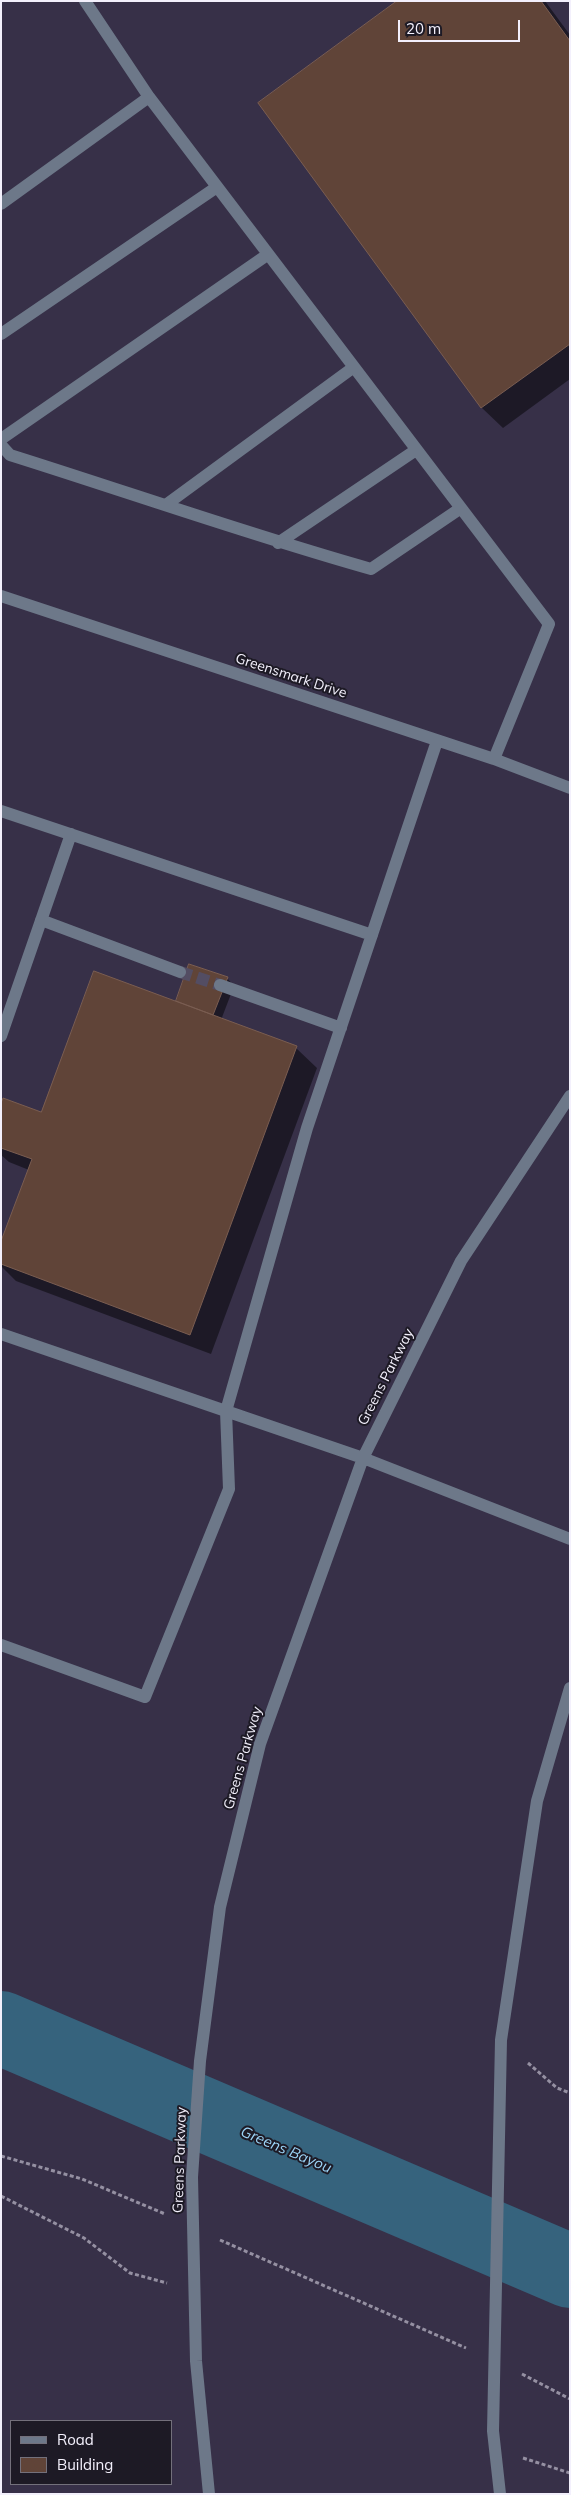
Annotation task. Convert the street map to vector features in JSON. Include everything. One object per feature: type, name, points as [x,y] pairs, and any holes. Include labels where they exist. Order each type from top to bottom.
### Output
[{"type":"street","points":[[85,1],[148,97],[549,624],[494,759]]},
{"type":"street","points":[[1,204],[148,97]]},
{"type":"street","points":[[1,334],[216,187]]},
{"type":"street","points":[[1,440],[267,255]]},
{"type":"street","points":[[168,504],[354,367]]},
{"type":"street","points":[[1,445],[10,455],[168,504],[278,543],[371,569],[461,508]]},
{"type":"street","points":[[278,543],[416,450]]},
{"type":"street","name":"Greensmark Drive","points":[[1,596],[494,759],[570,788]]},
{"type":"street","points":[[1,1645],[145,1697],[229,1489],[226,1411],[307,1128],[437,741]]},
{"type":"street","points":[[1,811],[372,935]]},
{"type":"street","points":[[1,1036],[71,834]]},
{"type":"street","points":[[41,920],[180,972]]},
{"type":"street","points":[[220,985],[341,1028]]},
{"type":"street","name":"Greens Parkway","points":[[209,2494],[196,2361],[192,2177],[200,2060],[220,1908],[260,1744],[363,1458],[461,1262],[570,1096]]},
{"type":"street","points":[[1,1334],[363,1458],[570,1539]]},
{"type":"street","points":[[500,2494],[498,2456],[494,2431],[501,2040],[537,1801],[570,1688]]},
{"type":"path","points":[[501,2040],[557,2088],[570,2093]]},
{"type":"path","points":[[1,2156],[82,2178],[166,2214]]},
{"type":"path","points":[[1,2196],[84,2238],[130,2273],[160,2282],[195,2285]]},
{"type":"path","points":[[215,2237],[471,2350]]},
{"type":"path","points":[[517,2371],[570,2399]]},
{"type":"path","points":[[498,2456],[521,2457],[570,2473]]},
{"type":"building","points":[[397,1],[541,1],[570,41],[570,344],[481,408],[258,103]]},
{"type":"building","points":[[189,964],[228,977],[213,1015],[176,1001]]},
{"type":"building","points":[[94,971],[297,1046],[190,1335],[1,1264],[1,1241],[32,1159],[1,1148],[1,1103],[3,1098],[41,1112]]},
{"type":"waterway","name":"Greens Bayou","points":[[1,2028],[570,2271]]},
{"type":"tunnel","points":[[180,972],[220,985]]}]
